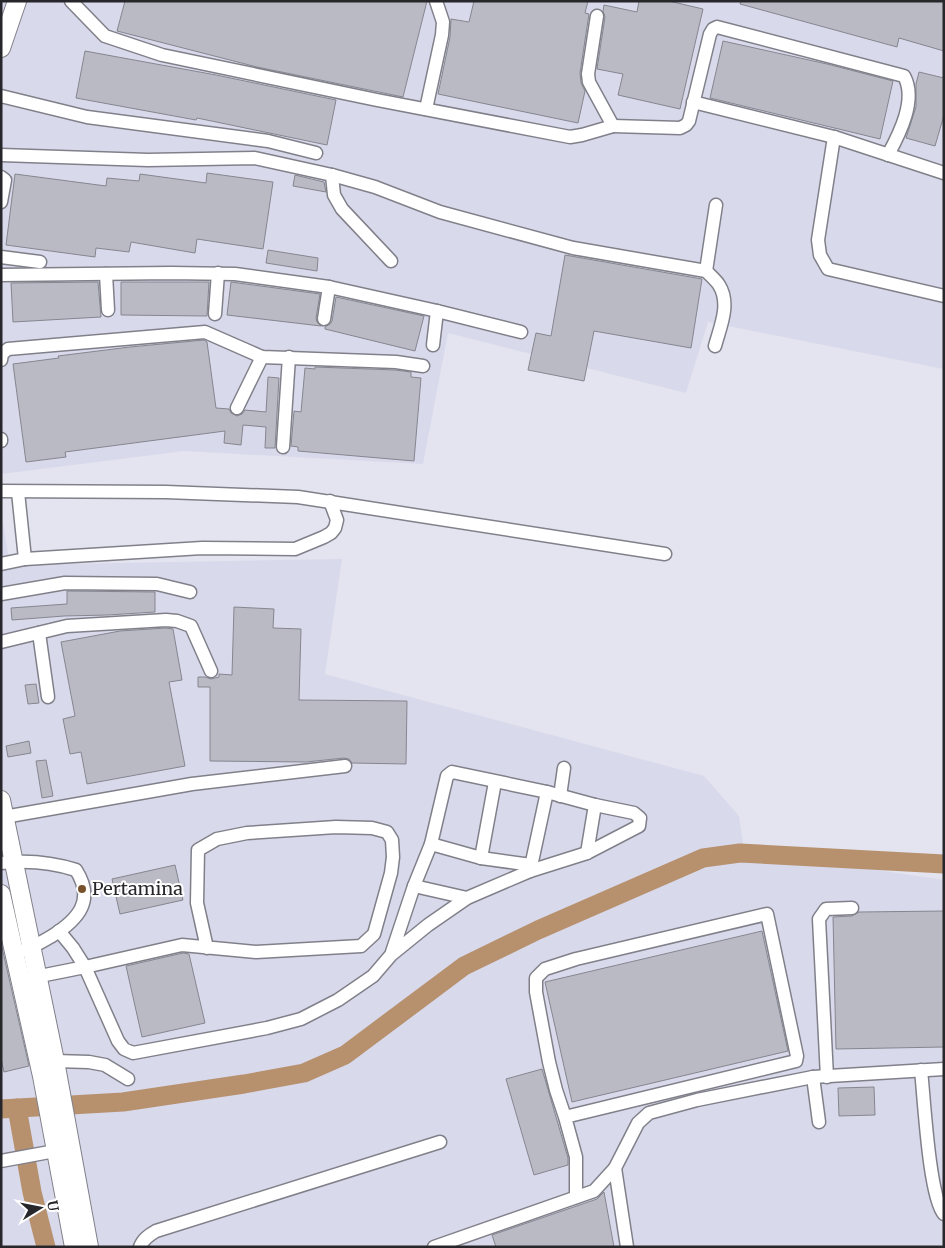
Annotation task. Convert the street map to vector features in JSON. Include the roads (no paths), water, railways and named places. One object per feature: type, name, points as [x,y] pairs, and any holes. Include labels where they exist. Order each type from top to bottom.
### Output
[{"type":"highway","points":[[1,48],[17,1]]},
{"type":"highway","points":[[3,808],[7,863],[25,919],[23,950],[28,978],[51,1070],[55,1144],[74,1247]]},
{"type":"highway","points":[[1,894],[4,923],[23,950]]},
{"type":"highway","points":[[55,1144],[88,1247]]},
{"type":"lane","points":[[71,1],[105,36],[162,55],[426,109],[570,136],[582,135],[614,126],[680,128],[686,125],[689,121],[692,102],[710,34],[717,27],[904,76],[908,83],[910,97],[897,139],[888,154]]},
{"type":"lane","points":[[426,109],[443,22],[436,1]]},
{"type":"lane","points":[[597,16],[588,74],[589,82],[614,126]]},
{"type":"lane","points":[[1,96],[87,117],[268,141],[316,153]]},
{"type":"lane","points":[[692,102],[834,137],[944,172]]},
{"type":"lane","points":[[834,137],[818,240],[820,255],[828,269],[944,296]]},
{"type":"lane","points":[[1,155],[148,160],[255,158],[332,175],[375,187],[440,212],[573,248],[706,270],[720,285],[725,304],[725,312],[715,346]]},
{"type":"lane","points":[[332,175],[334,195],[342,209],[391,260]]},
{"type":"lane","points":[[1,176],[4,180],[1,202]]},
{"type":"lane","points":[[706,270],[716,205]]},
{"type":"lane","points":[[1,257],[40,262]]},
{"type":"lane","points":[[215,314],[218,273]]},
{"type":"lane","points":[[1,275],[218,273],[329,287],[521,332]]},
{"type":"lane","points":[[106,274],[108,310]]},
{"type":"lane","points":[[324,319],[329,287]]},
{"type":"lane","points":[[433,345],[437,311]]},
{"type":"lane","points":[[1,360],[2,354],[8,349],[205,332],[262,357],[396,362],[422,366]]},
{"type":"lane","points":[[237,408],[262,357]]},
{"type":"lane","points":[[283,447],[289,357]]},
{"type":"lane","points":[[1,491],[176,492],[330,500],[665,554]]},
{"type":"lane","points":[[18,492],[25,559]]},
{"type":"lane","points":[[1,564],[25,559],[202,548],[295,549],[324,537],[335,528],[337,520],[330,500]]},
{"type":"lane","points":[[1,594],[65,584],[157,584],[190,592]]},
{"type":"lane","points":[[1,642],[66,626],[177,621],[191,626],[212,671]]},
{"type":"lane","points":[[39,633],[48,697]]},
{"type":"lane","points":[[3,808],[345,766]]},
{"type":"lane","points":[[560,796],[564,768]]},
{"type":"lane","points":[[59,931],[85,967],[118,1041],[124,1049],[133,1053],[267,1028],[301,1019],[338,1000],[373,976],[391,955],[428,925],[467,898],[531,868],[587,853],[640,826],[640,818],[634,813],[452,772],[447,776],[431,844],[414,886],[391,955]]},
{"type":"lane","points":[[481,858],[495,782]]},
{"type":"lane","points":[[531,868],[547,792]]},
{"type":"lane","points":[[587,853],[595,805]]},
{"type":"lane","points":[[28,978],[182,945],[207,948],[256,952],[361,946],[374,934],[390,873],[393,857],[392,840],[388,832],[372,828],[336,827],[247,833],[210,842],[198,850],[197,865],[197,903],[207,948]]},
{"type":"lane","points":[[431,844],[481,858],[531,868]]},
{"type":"lane","points":[[7,863],[54,863],[76,870],[83,882],[85,897],[81,912],[59,931],[23,950]]},
{"type":"lane","points":[[414,886],[467,898]]},
{"type":"lane","points":[[827,1077],[819,919],[826,909],[852,908]]},
{"type":"lane","points":[[565,1117],[796,1061],[797,1056],[768,915],[764,914],[576,959],[541,972],[535,982],[542,1029],[556,1090],[576,1157],[576,1197]]},
{"type":"lane","points":[[4,923],[25,919]]},
{"type":"lane","points":[[51,1070],[89,1062],[105,1065],[128,1079]]},
{"type":"lane","points":[[434,1247],[594,1191],[615,1168],[638,1123],[649,1113],[697,1100],[813,1077],[944,1069]]},
{"type":"lane","points":[[921,1070],[930,1163],[936,1198],[944,1214]]},
{"type":"lane","points":[[813,1077],[819,1122]]},
{"type":"lane","points":[[140,1247],[148,1236],[156,1231],[440,1142]]},
{"type":"lane","points":[[1,1161],[17,1158],[55,1144]]},
{"type":"lane","points":[[615,1168],[627,1247]]},
{"type":"waterway","points":[[1,1109],[123,1102],[304,1073],[345,1055],[464,966],[538,930],[703,858],[740,853],[944,864]]},
{"type":"waterway","points":[[17,1108],[32,1192],[46,1247]]},
{"type":"place","name":"Pertamina","points":[[82,889]]}]
